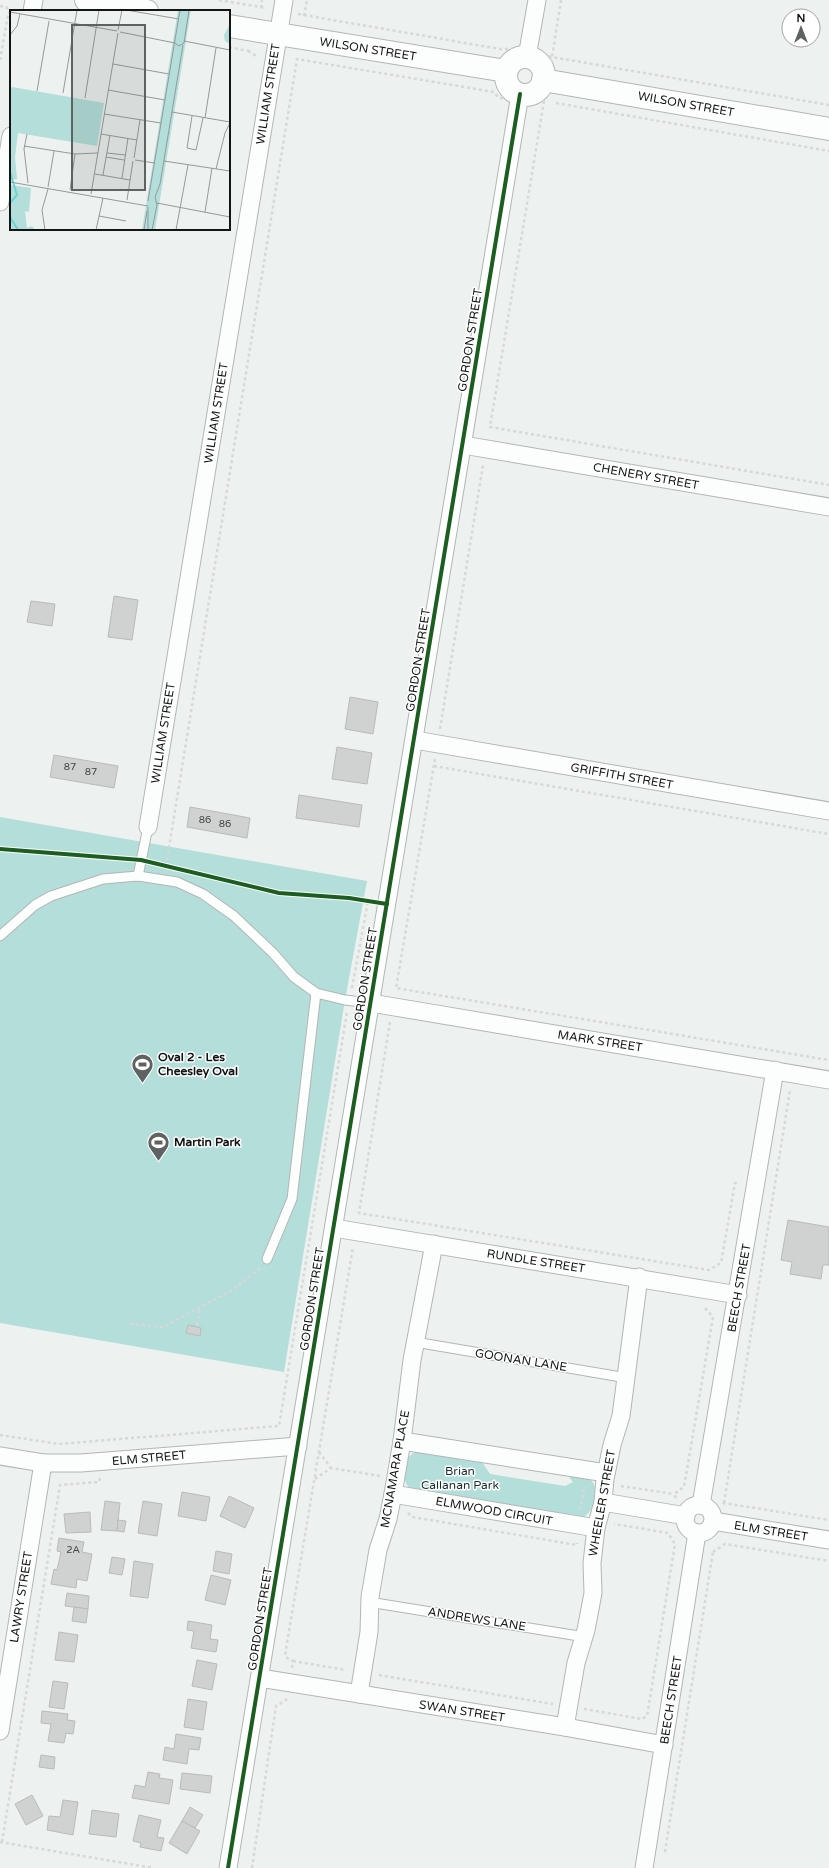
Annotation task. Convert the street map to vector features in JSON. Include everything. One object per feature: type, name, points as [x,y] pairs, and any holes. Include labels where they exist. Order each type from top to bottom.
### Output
[{"type":"street","points":[[32,10],[34,0]]},
{"type":"street","points":[[86,0],[141,10]]},
{"type":"street","points":[[528,54],[537,0]]},
{"type":"street","name":"WILLIAM STREET","points":[[148,827],[283,5]]},
{"type":"street","name":"WILSON STREET","points":[[230,26],[506,71]]},
{"type":"street","points":[[528,54],[538,62],[542,68],[543,80],[541,85],[532,93],[519,98],[510,88],[506,77],[506,71],[512,62],[528,54]]},
{"type":"street","name":"WILSON STREET","points":[[543,80],[829,129]]},
{"type":"street","name":"GORDON STREET","points":[[228,1868],[415,740],[519,98]]},
{"type":"street","points":[[0,202],[10,142]]},
{"type":"street","name":"CHENERY STREET","points":[[463,445],[829,507]]},
{"type":"street","name":"GRIFFITH STREET","points":[[415,740],[829,811]]},
{"type":"street","name":"MARK STREET","points":[[371,1003],[829,1080]]},
{"type":"street","name":"BEECH STREET","points":[[701,1505],[738,1295],[775,1070]]},
{"type":"street","name":"RUNDLE STREET","points":[[334,1228],[638,1277],[738,1295]]},
{"type":"street","name":"MCNAMARA PLACE","points":[[359,1694],[369,1632],[369,1602],[378,1550],[393,1492],[402,1441],[415,1342],[434,1244]]},
{"type":"street","name":"WHEELER STREET","points":[[565,1728],[576,1663],[585,1637],[593,1593],[592,1563],[597,1525],[603,1502],[605,1478],[612,1445],[620,1422],[627,1378],[638,1277]]},
{"type":"street","points":[[402,1441],[588,1471],[605,1478]]},
{"type":"street","name":"ELM STREET","points":[[0,1456],[43,1463],[103,1462],[298,1446]]},
{"type":"street","name":"LAWRY STREET","points":[[0,1731],[43,1463]]},
{"type":"street","name":"ELMWOOD CIRCUIT","points":[[393,1492],[579,1525],[597,1525]]},
{"type":"street","points":[[603,1502],[680,1515],[692,1506],[701,1505],[710,1510],[713,1521],[709,1530],[702,1533],[697,1533],[690,1530],[680,1515]]},
{"type":"street","name":"ELM STREET","points":[[713,1521],[829,1540]]},
{"type":"street","name":"BEECH STREET","points":[[644,1868],[697,1533]]},
{"type":"street","name":"SWAN STREET","points":[[260,1678],[664,1745]]},
{"type":"lane","points":[[138,876],[140,860],[148,827]]},
{"type":"lane","points":[[0,936],[36,905],[51,896],[103,878],[138,876],[177,882],[202,894],[234,916],[273,953],[294,977],[316,993],[345,1000],[371,1003]]},
{"type":"lane","points":[[266,1259],[292,1198],[316,993]]},
{"type":"lane","name":"GOONAN LANE","points":[[415,1342],[627,1378]]},
{"type":"lane","name":"ANDREWS LANE","points":[[369,1602],[585,1637]]},
{"type":"path","points":[[219,0],[261,7],[283,5],[500,49],[829,105]]},
{"type":"path","points":[[261,7],[262,0]]},
{"type":"path","points":[[552,57],[561,0]]},
{"type":"path","points":[[0,6],[6,7],[10,11]]},
{"type":"path","points":[[0,60],[8,15],[10,13]]},
{"type":"path","points":[[166,866],[297,60],[494,92],[498,97],[544,101],[829,151]]},
{"type":"path","points":[[544,101],[286,1655],[289,1660],[293,1661],[642,1719],[647,1716],[675,1544],[668,1533]]},
{"type":"path","points":[[490,427],[829,485]]},
{"type":"path","points":[[434,766],[829,834]]},
{"type":"path","points":[[140,860],[173,868]]},
{"type":"path","points":[[362,900],[387,904]]},
{"type":"path","points":[[396,988],[829,1060]]},
{"type":"path","points":[[724,1503],[793,1073]]},
{"type":"path","points":[[359,1213],[709,1270],[721,1263],[735,1183],[756,1186]]},
{"type":"path","points":[[130,1324],[163,1327],[234,1289],[258,1272],[266,1259]]},
{"type":"path","points":[[605,1478],[674,1494],[684,1487],[713,1317],[703,1305]]},
{"type":"path","points":[[196,1325],[200,1307]]},
{"type":"path","points":[[106,1440],[99,1482],[60,1485],[1,1842],[154,1868]]},
{"type":"path","points":[[319,1452],[331,1468],[393,1492],[412,1517],[576,1545],[588,1471]]},
{"type":"path","points":[[314,1480],[331,1468]]},
{"type":"path","points":[[668,1533],[680,1515],[678,1502],[674,1494]]},
{"type":"path","points":[[597,1525],[668,1533]]},
{"type":"path","points":[[714,1552],[725,1544],[829,1561]]},
{"type":"path","points":[[252,1868],[276,1706],[286,1700],[293,1661]]},
{"type":"green space","name":"Martin Park","points":[[0,817],[367,881],[345,1000],[284,1372],[0,1323]]},
{"type":"green space","name":"Brian Callanan Park","points":[[418,1451],[480,1459],[490,1474],[565,1486],[573,1482],[566,1473],[576,1474],[589,1478],[594,1484],[594,1500],[590,1511],[582,1518],[412,1491],[405,1481],[404,1469],[408,1458]]},
{"type":"building","points":[[114,596],[138,600],[132,640],[108,637]]},
{"type":"building","points":[[31,601],[55,604],[52,626],[27,622]]},
{"type":"building","points":[[350,697],[378,702],[373,734],[345,729]]},
{"type":"building","points":[[337,747],[372,753],[367,784],[332,779]]},
{"type":"building","points":[[54,755],[118,766],[114,788],[50,777]]},
{"type":"building","points":[[299,795],[362,805],[359,827],[296,818]]},
{"type":"building","points":[[190,807],[250,818],[247,838],[187,827]]},
{"type":"building","points":[[788,1220],[829,1227],[829,1265],[823,1265],[821,1279],[790,1274],[792,1262],[781,1260]]},
{"type":"building","points":[[188,1325],[201,1328],[200,1336],[186,1333]]},
{"type":"building","points":[[182,1492],[210,1497],[206,1521],[178,1516]]},
{"type":"building","points":[[229,1496],[254,1508],[245,1528],[220,1516]]},
{"type":"building","points":[[105,1501],[120,1503],[117,1531],[101,1530]]},
{"type":"building","points":[[143,1501],[162,1504],[157,1536],[138,1533]]},
{"type":"building","points":[[90,1512],[91,1532],[66,1533],[64,1514]]},
{"type":"building","points":[[118,1520],[126,1521],[124,1532],[117,1531]]},
{"type":"building","points":[[59,1538],[84,1542],[82,1552],[92,1554],[87,1581],[77,1579],[76,1588],[51,1584],[54,1569],[57,1570],[61,1552],[57,1551]]},
{"type":"building","points":[[216,1551],[232,1554],[229,1574],[213,1571]]},
{"type":"building","points":[[112,1557],[125,1559],[122,1575],[109,1573]]},
{"type":"building","points":[[134,1561],[153,1564],[148,1598],[130,1596]]},
{"type":"building","points":[[211,1575],[231,1580],[225,1605],[205,1600]]},
{"type":"building","points":[[67,1593],[89,1596],[88,1609],[65,1606]]},
{"type":"building","points":[[74,1607],[88,1609],[86,1623],[72,1621]]},
{"type":"building","points":[[188,1621],[212,1625],[210,1639],[218,1640],[216,1652],[191,1648],[194,1631],[187,1630]]},
{"type":"building","points":[[59,1632],[78,1635],[74,1662],[55,1660]]},
{"type":"building","points":[[197,1660],[217,1664],[212,1690],[192,1686]]},
{"type":"building","points":[[53,1681],[68,1683],[64,1709],[49,1707]]},
{"type":"building","points":[[188,1699],[207,1702],[203,1730],[184,1727]]},
{"type":"building","points":[[42,1711],[68,1714],[67,1720],[75,1721],[73,1734],[66,1733],[64,1743],[48,1741],[51,1724],[41,1723]]},
{"type":"building","points":[[176,1734],[201,1738],[199,1750],[189,1749],[187,1764],[163,1760],[165,1747],[174,1749]]},
{"type":"building","points":[[41,1755],[55,1757],[54,1769],[39,1767]]},
{"type":"building","points":[[148,1772],[160,1774],[159,1778],[173,1780],[169,1804],[132,1798],[135,1785],[145,1787]]},
{"type":"building","points":[[182,1773],[212,1776],[210,1793],[180,1789]]},
{"type":"building","points":[[32,1795],[43,1816],[26,1825],[15,1804]]},
{"type":"building","points":[[63,1800],[78,1802],[73,1835],[47,1830],[49,1816],[60,1817]]},
{"type":"building","points":[[190,1807],[203,1815],[195,1828],[182,1821]]},
{"type":"building","points":[[92,1810],[119,1814],[116,1837],[89,1834]]},
{"type":"building","points":[[139,1815],[161,1820],[157,1837],[164,1838],[161,1851],[140,1847],[141,1843],[133,1841]]},
{"type":"building","points":[[182,1821],[200,1831],[187,1854],[169,1843]]},
{"type":"cycle path","points":[[228,1868],[520,94]]},
{"type":"cycle path","points":[[0,849],[141,860],[279,893],[349,898],[387,904]]},
{"type":"place","name":"Oval 2 - Les Cheesley Oval","points":[[142,1084]]},
{"type":"place","name":"Martin Park","points":[[159,1162]]}]
